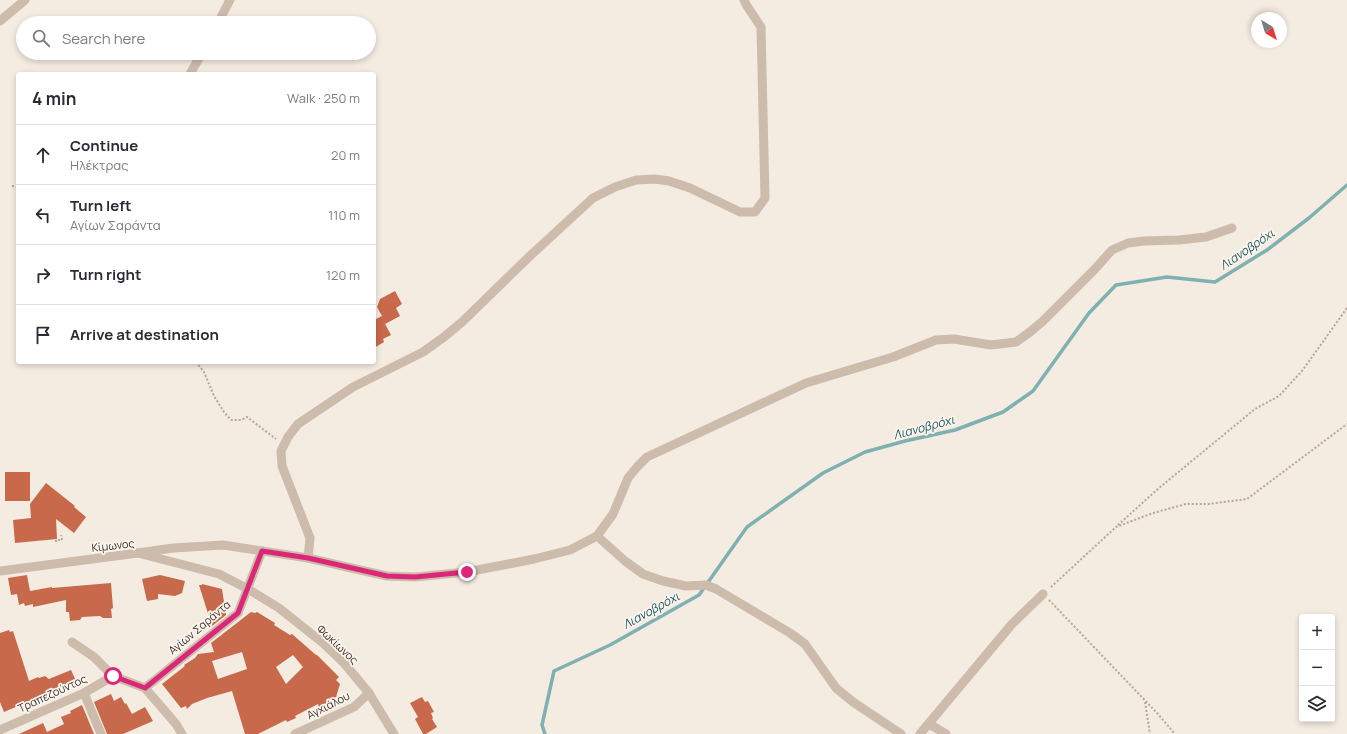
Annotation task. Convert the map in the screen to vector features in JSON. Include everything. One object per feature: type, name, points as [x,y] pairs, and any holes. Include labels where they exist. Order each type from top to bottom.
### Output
[{"type":"street","points":[[0,21],[25,0]]},
{"type":"street","points":[[222,16],[230,0]]},
{"type":"street","points":[[308,558],[310,538],[282,466],[281,451],[288,437],[298,424],[353,387],[423,352],[444,337],[462,322],[532,254],[593,198],[615,187],[636,180],[655,179],[669,181],[690,188],[740,212],[755,212],[765,198],[761,27],[744,0]]},
{"type":"street","points":[[191,72],[198,60]]},
{"type":"street","points":[[138,553],[173,548],[223,545],[308,558],[387,576],[415,577],[467,572],[534,559],[570,550],[597,536],[612,514],[628,478],[647,457],[806,383],[893,357],[936,340],[954,339],[991,345],[1016,342],[1043,321],[1090,275],[1112,250],[1128,243],[1206,237],[1232,228]]},
{"type":"street","points":[[597,536],[624,561],[643,574],[663,581],[686,586],[706,585],[716,589],[790,633],[805,644],[836,688],[853,702],[901,734]]},
{"type":"street","name":"Αγίων Σαράντα","points":[[145,688],[238,613],[262,551]]},
{"type":"street","name":"Κίμωνος","points":[[0,571],[138,553],[219,574],[248,589]]},
{"type":"street","name":"Φωκίωνος","points":[[248,589],[278,608],[323,643],[344,663],[369,693],[394,734]]},
{"type":"street","points":[[920,734],[983,657],[1012,624],[1043,594]]},
{"type":"street","points":[[72,642],[94,657],[113,676],[145,688],[176,724],[182,734]]},
{"type":"street","name":"Τραπεζούντος","points":[[0,729],[84,693],[113,676]]},
{"type":"street","points":[[84,693],[101,734]]},
{"type":"street","name":"Αγχιάλου","points":[[295,734],[354,707],[369,693]]},
{"type":"street","points":[[929,724],[946,734]]},
{"type":"path","points":[[12,186],[16,187]]},
{"type":"path","points":[[1175,734],[1043,594],[1159,488],[1238,422],[1255,409],[1280,396],[1302,371],[1347,308]]},
{"type":"path","points":[[198,364],[204,372],[214,396],[231,420],[241,420],[247,418],[284,445]]},
{"type":"path","points":[[1116,527],[1153,513],[1186,504],[1209,504],[1246,499],[1347,424]]},
{"type":"path","points":[[56,542],[56,540],[62,540],[61,535]]},
{"type":"path","points":[[1145,701],[1150,734]]},
{"type":"building","points":[[395,291],[402,304],[396,308],[400,316],[385,324],[391,335],[383,339],[384,342],[376,347],[376,319],[382,316],[377,307],[380,299]]},
{"type":"building","points":[[5,472],[30,472],[30,501],[5,501]]},
{"type":"building","points":[[46,483],[75,506],[74,507],[86,517],[74,533],[56,519],[57,539],[15,543],[13,520],[31,518],[30,504]]},
{"type":"building","points":[[27,575],[30,591],[52,587],[111,583],[113,608],[111,609],[112,618],[103,618],[100,616],[82,617],[80,620],[70,621],[69,612],[66,612],[66,600],[33,607],[33,604],[25,606],[24,603],[19,605],[17,594],[11,595],[8,578]]},
{"type":"building","points":[[160,575],[185,581],[182,593],[175,596],[158,594],[158,599],[147,601],[142,579]]},
{"type":"building","points":[[202,584],[222,589],[226,615],[212,626],[199,585]]},
{"type":"building","points":[[251,612],[257,612],[275,623],[274,625],[290,635],[292,634],[317,655],[339,677],[336,680],[340,684],[336,697],[329,700],[330,702],[319,707],[318,704],[295,716],[296,718],[287,722],[286,720],[258,734],[245,734],[232,691],[192,704],[187,709],[186,706],[181,708],[162,684],[198,654],[214,652],[211,643]],"holes":[[[242,652],[247,669],[218,679],[212,661]],[[293,655],[303,667],[286,684],[276,667]]]},
{"type":"building","points":[[9,630],[10,632],[13,631],[29,681],[45,676],[49,679],[71,670],[76,681],[4,712],[0,702],[0,633]]},
{"type":"building","points":[[111,694],[114,701],[121,697],[132,714],[145,707],[153,721],[123,734],[107,734],[94,702]]},
{"type":"building","points":[[422,697],[425,702],[428,701],[434,712],[431,713],[432,719],[437,727],[426,734],[423,734],[415,719],[418,717],[410,703]]},
{"type":"building","points":[[82,705],[94,734],[19,734],[43,723],[47,732],[64,724],[61,717],[71,713],[70,711]]},
{"type":"waterway","name":"Λιανοβρόχι","points":[[545,734],[542,725],[554,671],[610,645],[699,595],[747,527],[823,473],[865,452],[955,430],[1003,412],[1033,391],[1089,313],[1116,285],[1167,277],[1215,282],[1267,250],[1309,218],[1347,185]]},
{"type":"route","points":[[113,676],[145,688],[238,613],[262,551],[308,558],[387,576],[415,577],[467,572]]}]
